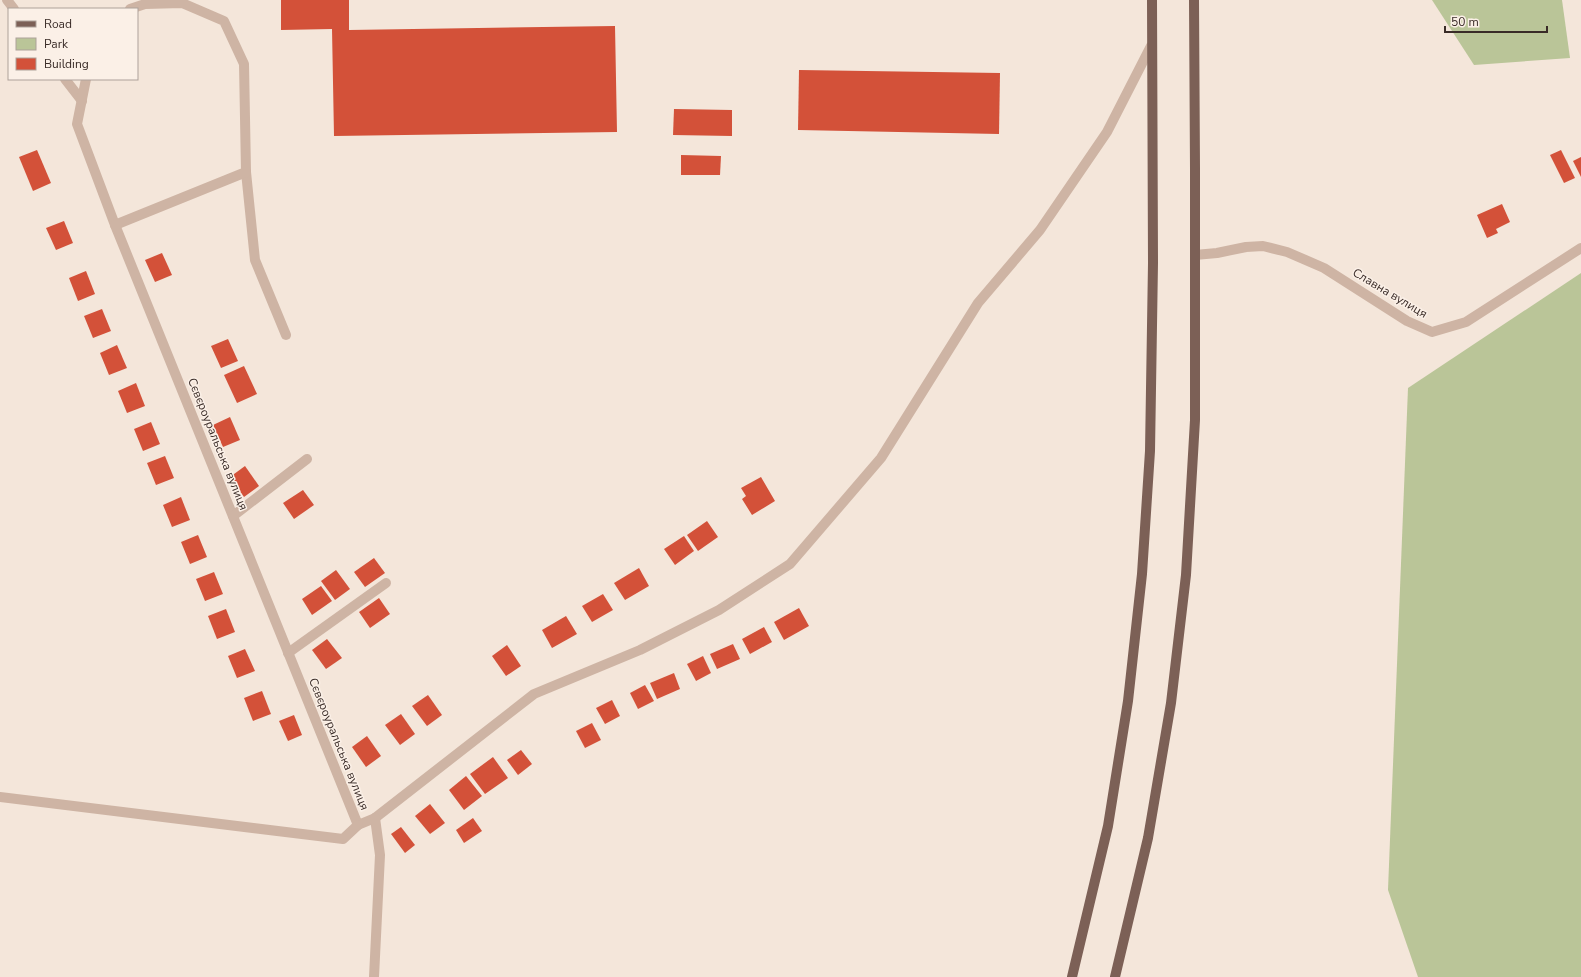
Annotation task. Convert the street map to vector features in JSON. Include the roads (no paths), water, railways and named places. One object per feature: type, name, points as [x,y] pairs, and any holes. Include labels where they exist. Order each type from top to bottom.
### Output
[{"type":"main road","points":[[1072,977],[1108,826],[1128,701],[1142,574],[1150,451],[1152,310],[1152,0]]},
{"type":"main road","points":[[1115,977],[1148,838],[1171,703],[1186,575],[1195,420],[1194,0]]},
{"type":"street","points":[[7,0],[13,8]]},
{"type":"street","points":[[133,8],[145,4],[182,3],[224,21],[244,64],[246,172],[255,260],[286,335]]},
{"type":"street","name":"Сєвєроуральська вулиця","points":[[86,80],[76,124],[115,225],[358,825],[375,818],[534,694],[640,650],[719,610],[790,564],[881,458],[978,303],[1040,230],[1107,132],[1151,46]]},
{"type":"street","points":[[66,80],[82,101]]},
{"type":"street","points":[[115,225],[246,172]]},
{"type":"street","name":"Славна вулиця","points":[[1195,255],[1263,246],[1287,252],[1324,268],[1407,321],[1432,332],[1466,322],[1581,248]]},
{"type":"street","points":[[233,516],[307,459]]},
{"type":"street","points":[[288,653],[386,583]]},
{"type":"street","points":[[0,797],[343,839],[358,825]]},
{"type":"street","points":[[374,977],[380,855],[375,818]]}]
